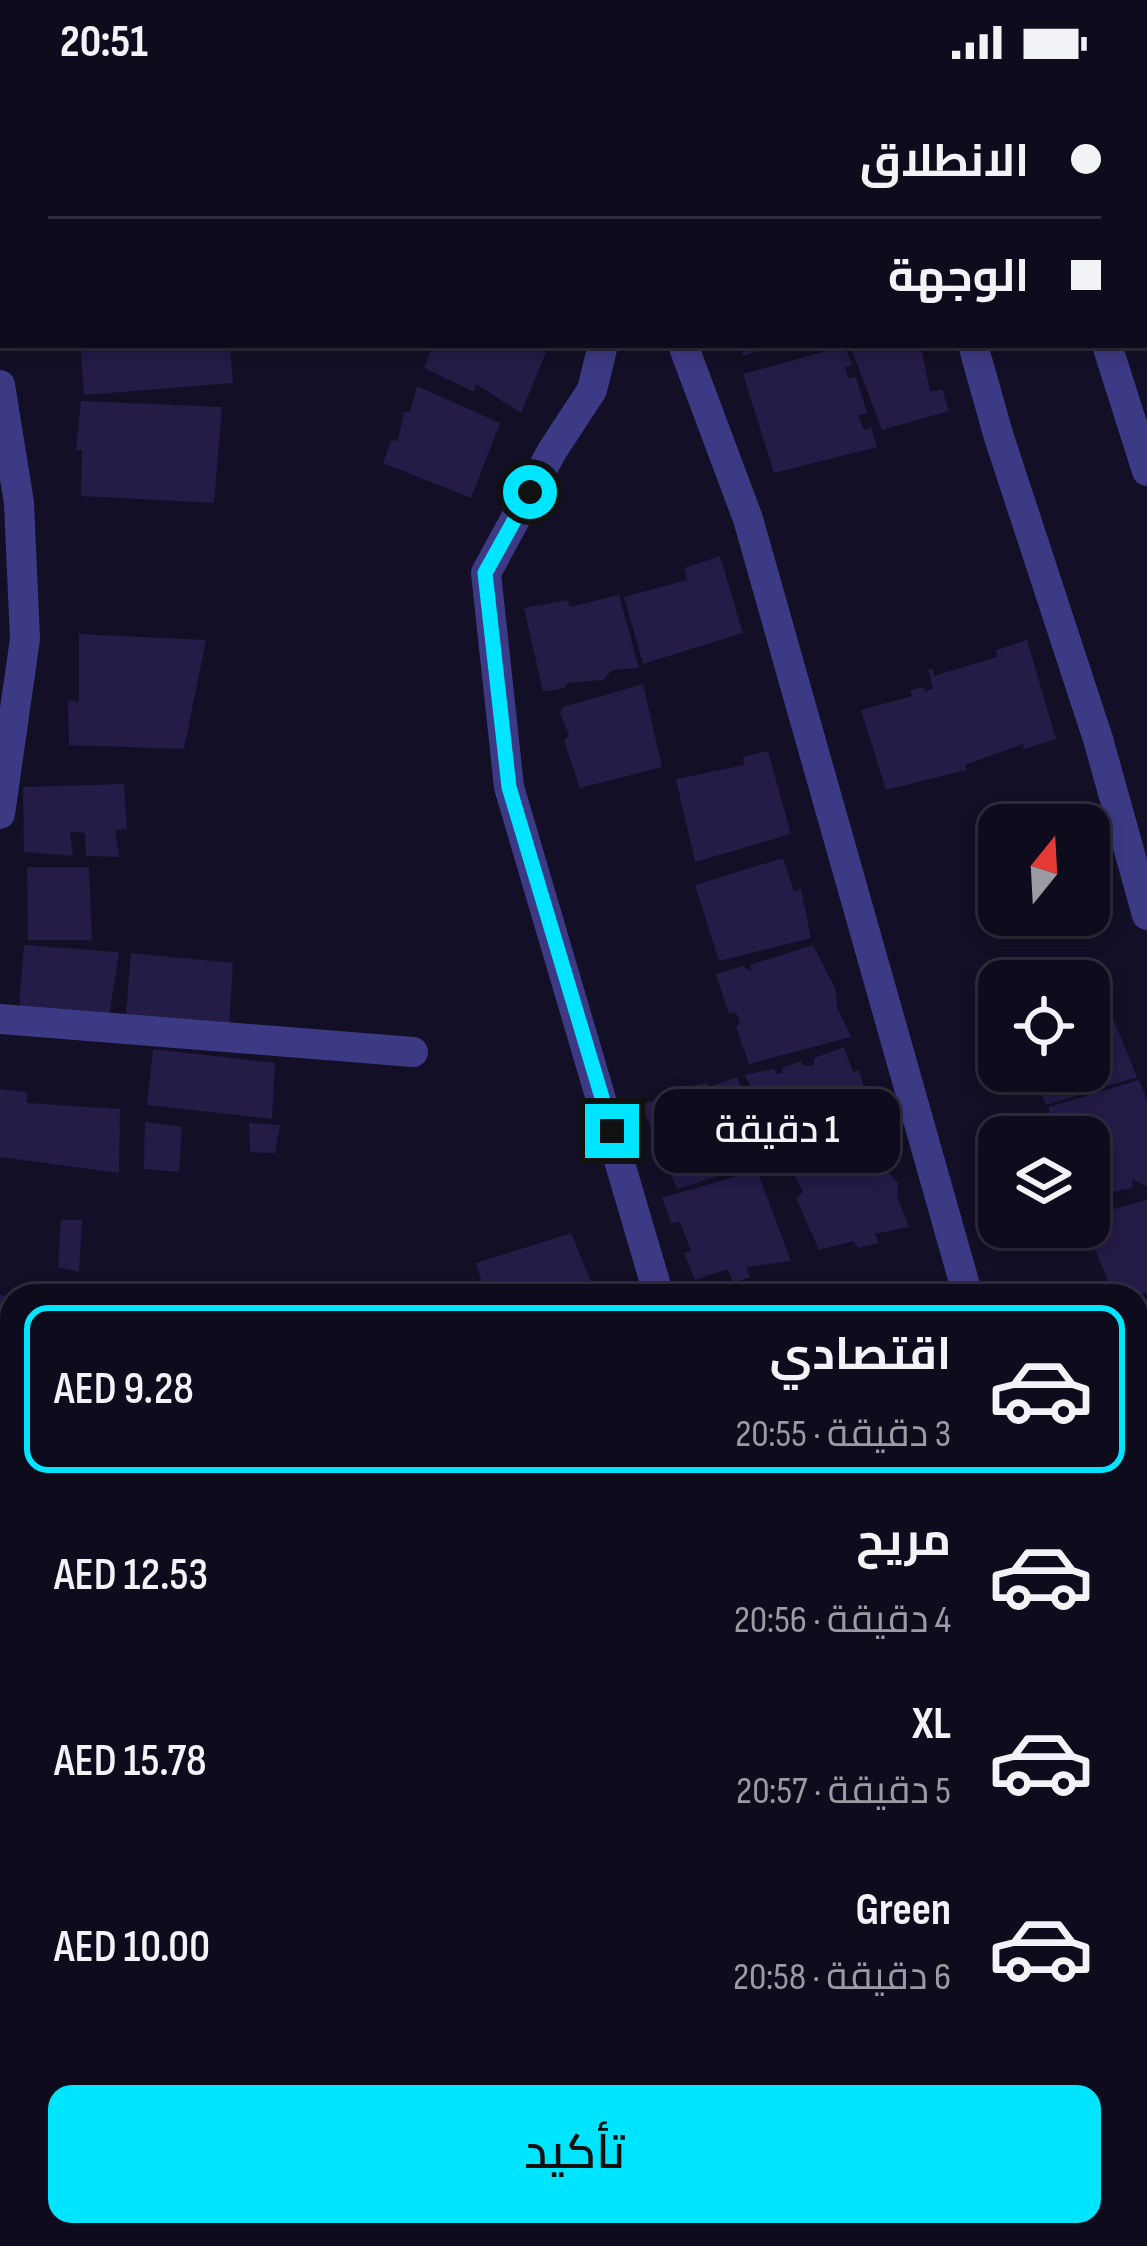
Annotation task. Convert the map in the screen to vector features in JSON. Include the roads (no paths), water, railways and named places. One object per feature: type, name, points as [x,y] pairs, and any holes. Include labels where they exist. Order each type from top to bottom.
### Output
[{"type":"street","points":[[602,348],[592,390],[552,451],[485,573],[509,787],[654,1284]]},
{"type":"street","points":[[684,348],[748,518],[965,1284]]},
{"type":"street","points":[[974,348],[1098,739],[1147,915]]},
{"type":"street","points":[[1108,348],[1147,471]]},
{"type":"street","points":[[0,386],[20,502],[25,639],[0,814]]},
{"type":"street","points":[[0,1019],[413,1052]]}]
